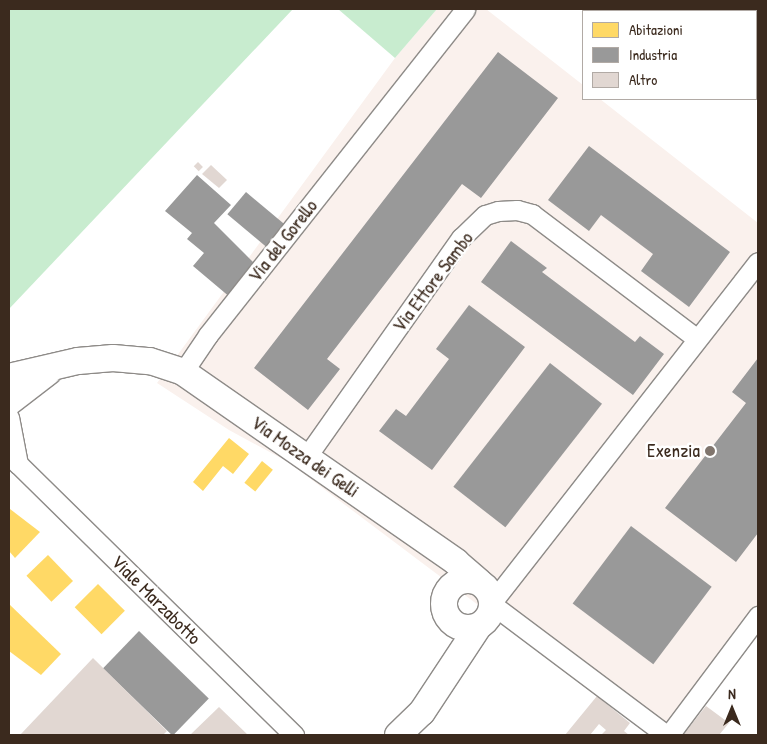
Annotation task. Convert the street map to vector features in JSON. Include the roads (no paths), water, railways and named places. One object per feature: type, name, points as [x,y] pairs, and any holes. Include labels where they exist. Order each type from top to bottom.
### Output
[{"type":"street","name":"Via del Gorello","points":[[183,372],[208,335],[465,9]]},
{"type":"street","name":"Via Ettore Sambo","points":[[305,459],[461,238],[485,216],[498,211],[517,210],[532,214],[696,338]]},
{"type":"street","points":[[398,735],[422,712],[444,674],[491,603],[696,338],[758,262]]},
{"type":"street","points":[[9,377],[55,367],[113,358],[150,362],[183,372]]},
{"type":"street","points":[[9,403],[55,367]]},
{"type":"street","name":"Via Mozza dei Gelli","points":[[183,372],[305,459],[456,562],[491,603],[668,735]]},
{"type":"street","name":"Viale Marzabotto","points":[[9,418],[14,460],[294,735]]},
{"type":"street","name":"Via Mozza dei Gelli","points":[[426,543],[440,566],[447,606],[444,674]]},
{"type":"street","points":[[463,580],[491,603],[462,627],[447,606],[456,583],[463,580]]},
{"type":"street","points":[[668,735],[758,616]]},
{"type":"place","name":"Exenzia","points":[[710,451]]}]
